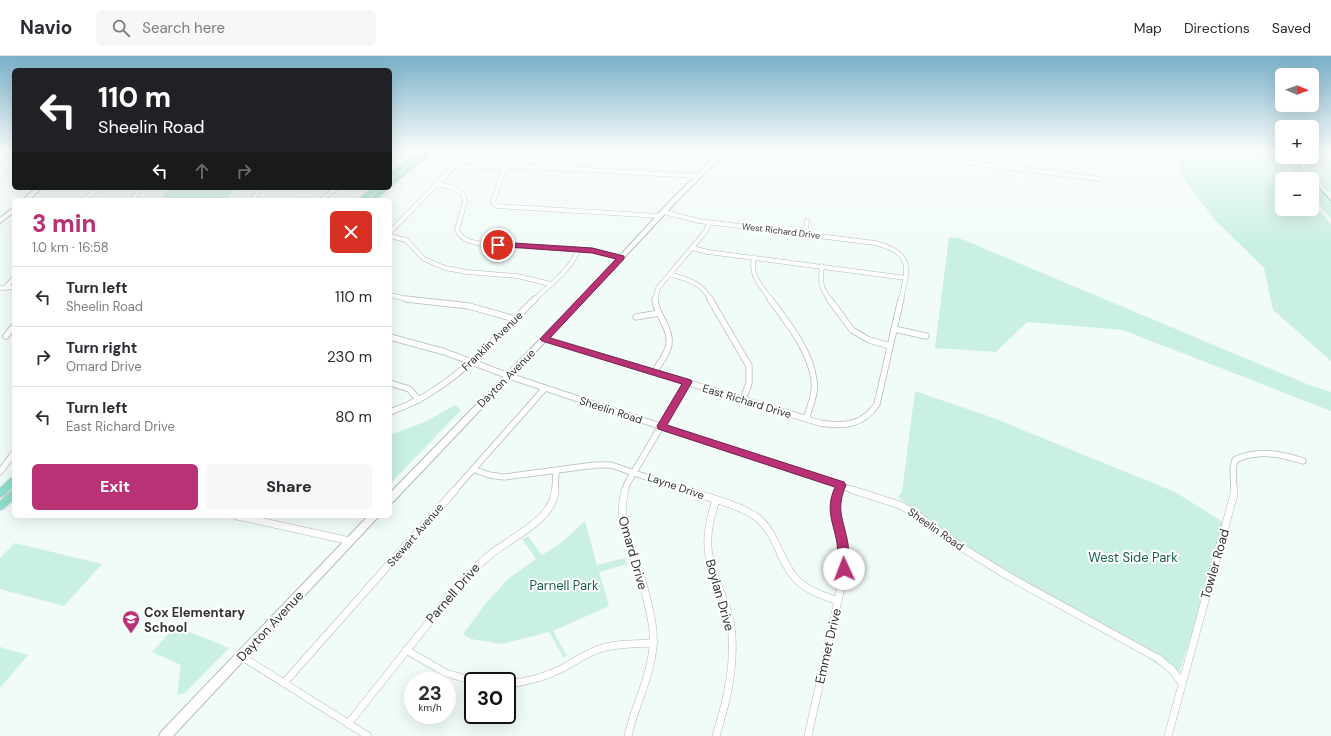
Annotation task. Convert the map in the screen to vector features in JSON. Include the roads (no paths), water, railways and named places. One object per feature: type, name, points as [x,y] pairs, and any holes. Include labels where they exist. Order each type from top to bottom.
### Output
[{"type":"main road","name":"Dayton Avenue","points":[[392,497],[479,405],[545,339],[690,183]]},
{"type":"main road","points":[[27,198],[37,190]]},
{"type":"main road","points":[[364,198],[374,190]]},
{"type":"main road","points":[[374,198],[384,190]]},
{"type":"main road","points":[[0,221],[12,211]]},
{"type":"main road","points":[[0,493],[12,483]]},
{"type":"main road","points":[[0,506],[12,496]]},
{"type":"main road","name":"Dayton Avenue","points":[[165,736],[372,518]]},
{"type":"street","name":"West Richard Drive","points":[[499,183],[494,202],[497,206],[662,214],[709,223],[874,243],[886,246],[897,252],[907,264],[908,268],[906,278]]},
{"type":"street","points":[[392,230],[437,184],[454,188],[463,194],[465,202],[456,228],[459,234],[468,240],[483,244],[601,252],[621,258]]},
{"type":"street","points":[[85,198],[98,190]]},
{"type":"street","points":[[324,198],[334,190]]},
{"type":"street","points":[[805,234],[807,221]]},
{"type":"street","points":[[654,372],[668,350],[670,342],[669,334],[654,302],[655,294],[658,288],[706,231],[709,223]]},
{"type":"street","points":[[392,236],[406,240],[424,259],[445,268],[467,272],[517,276],[551,284]]},
{"type":"street","points":[[692,248],[708,252],[754,257],[822,266],[906,278],[890,346],[862,337],[848,326],[822,289],[820,283],[822,266]]},
{"type":"street","name":"Franklin Avenue","points":[[392,411],[419,400],[447,383],[471,362],[572,263],[578,250]]},
{"type":"street","points":[[754,257],[752,268],[754,276],[811,365],[814,379],[814,393],[806,419]]},
{"type":"street","points":[[670,274],[695,282],[707,293],[749,366],[750,385],[743,400]]},
{"type":"street","points":[[3,288],[12,280]]},
{"type":"street","points":[[392,295],[412,300],[469,306],[515,319]]},
{"type":"street","points":[[636,317],[659,313]]},
{"type":"street","points":[[6,336],[12,328]]},
{"type":"street","points":[[894,329],[926,336]]},
{"type":"street","name":"Sheelin Road","points":[[392,339],[444,352],[545,388],[892,501],[908,509],[961,547],[1008,576],[1159,659],[1172,670],[1182,683]]},
{"type":"street","name":"East Richard Drive","points":[[545,339],[806,419],[834,425],[858,422],[870,415],[877,404],[890,346]]},
{"type":"street","name":"Omard Drive","points":[[628,736],[651,666],[654,643],[651,613],[621,516],[623,495],[634,472],[687,382]]},
{"type":"street","points":[[392,384],[409,389],[419,400]]},
{"type":"street","name":"Stewart Avenue","points":[[284,683],[545,388]]},
{"type":"street","name":"Towler Road","points":[[1168,736],[1234,494],[1233,468],[1235,460],[1243,455],[1259,453],[1284,454],[1303,461]]},
{"type":"street","points":[[0,472],[12,456]]},
{"type":"street","name":"Layne Drive","points":[[473,469],[489,475],[504,477],[604,465],[618,466],[716,500],[749,512],[760,520],[772,534],[788,567],[797,580],[812,591],[838,601]]},
{"type":"street","name":"Parnell Drive","points":[[348,724],[461,581],[475,566],[498,547],[527,529],[542,517],[551,504],[555,494],[556,471]]},
{"type":"street","name":"Emmet Drive","points":[[808,736],[843,578],[844,560],[842,543],[836,522],[834,506],[841,485]]},
{"type":"street","name":"Boylan Drive","points":[[716,500],[708,526],[707,546],[710,562],[728,613],[733,648],[731,681],[727,701],[716,736]]},
{"type":"street","points":[[246,518],[350,541]]},
{"type":"street","points":[[516,683],[544,676],[590,653],[606,647],[622,644],[654,643]]},
{"type":"street","points":[[406,650],[446,673],[464,679]]},
{"type":"street","points":[[241,656],[368,736]]},
{"type":"waterway","points":[[1319,188],[1331,201]]},
{"type":"place","name":"Cox Elementary School","points":[[131,634]]},
{"type":"park label","name":"West Side Park","points":[[1133,557]]},
{"type":"park label","name":"Parnell Park","points":[[564,585]]}]
